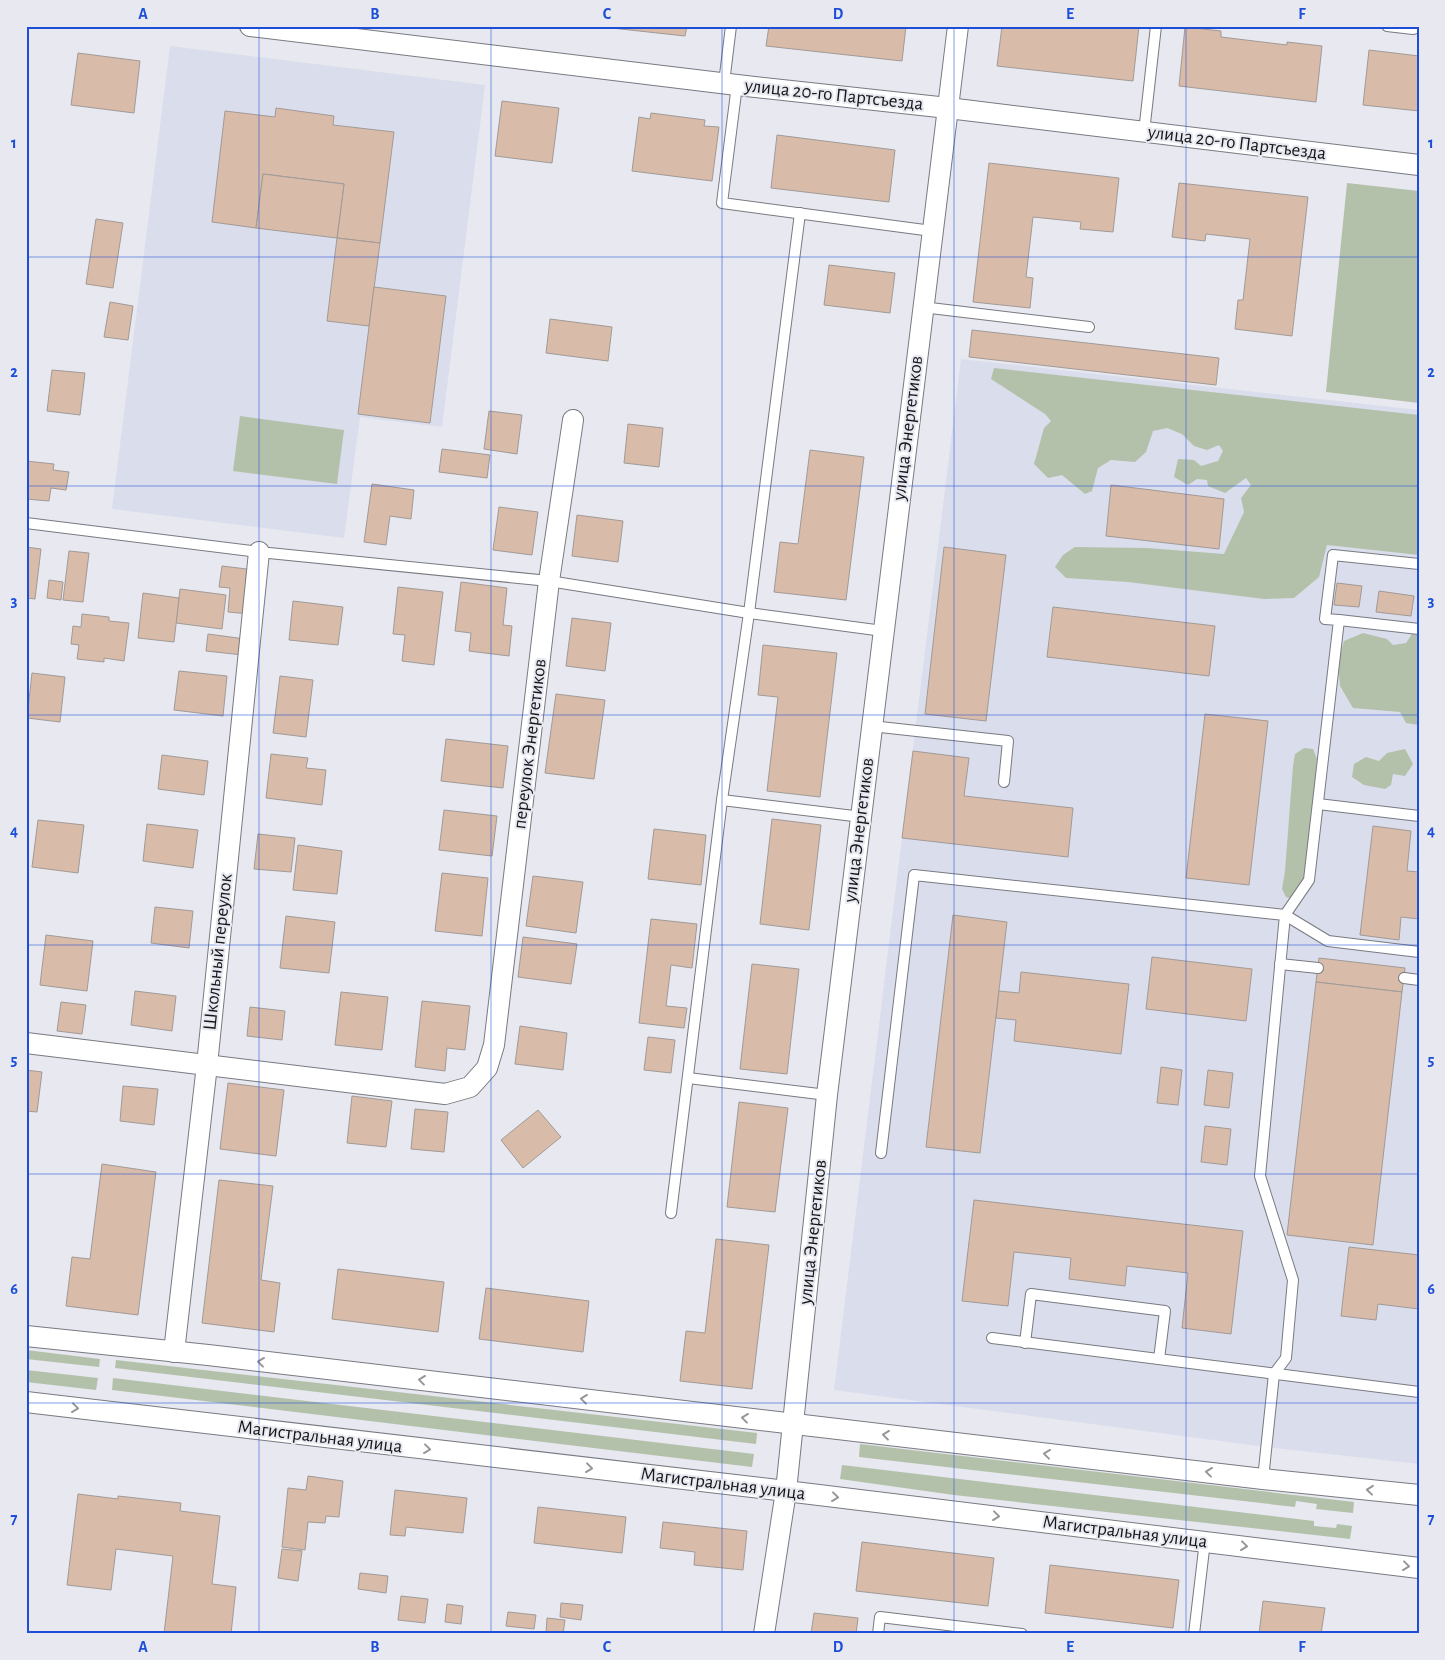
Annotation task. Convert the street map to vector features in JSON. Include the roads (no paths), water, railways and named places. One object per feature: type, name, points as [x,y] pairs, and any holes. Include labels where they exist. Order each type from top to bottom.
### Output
[{"type":"street","name":"улица 20-го Партсъезда","points":[[250,26],[318,30],[731,84],[948,108],[1419,165]]},
{"type":"street","name":"улица Энергетиков","points":[[764,1634],[786,1491],[827,1095],[922,307],[958,26]]},
{"type":"street","name":"переулок Энергетиков","points":[[207,1065],[445,1094],[470,1087],[487,1068],[494,1045],[549,582],[573,420]]},
{"type":"street","name":"Школьный переулок","points":[[174,1352],[207,1065],[259,552]]},
{"type":"street","points":[[26,1043],[207,1065]]},
{"type":"street","points":[[26,1336],[1263,1479],[1419,1495]]},
{"type":"street","name":"Магистральная улица","points":[[26,1402],[786,1491],[1419,1568]]},
{"type":"lane","points":[[731,26],[731,84],[722,203],[932,231]]},
{"type":"lane","points":[[1144,132],[1156,26]]},
{"type":"lane","points":[[1387,26],[1413,29],[1419,27]]},
{"type":"lane","points":[[671,1213],[722,800],[749,613],[800,213]]},
{"type":"lane","points":[[922,307],[1089,328]]},
{"type":"lane","points":[[26,522],[259,552],[549,582],[749,613],[883,631]]},
{"type":"lane","points":[[1419,564],[1333,555],[1325,619],[1419,630]]},
{"type":"lane","points":[[1263,1479],[1274,1374],[1286,1358],[1293,1280],[1260,1176],[1285,915],[1309,880],[1339,620]]},
{"type":"lane","points":[[871,726],[1008,741],[1004,782]]},
{"type":"lane","points":[[722,800],[862,817]]},
{"type":"lane","points":[[1318,804],[1419,816]]},
{"type":"lane","points":[[881,1153],[914,875],[1285,915],[1328,941],[1419,952]]},
{"type":"lane","points":[[1280,964],[1318,968]]},
{"type":"lane","points":[[1404,978],[1419,980]]},
{"type":"lane","points":[[688,1078],[827,1095]]},
{"type":"lane","points":[[1025,1343],[1031,1294],[1050,1296],[1165,1311],[1159,1359]]},
{"type":"lane","points":[[992,1338],[1419,1392]]},
{"type":"lane","points":[[1194,1634],[1205,1542]]},
{"type":"lane","points":[[878,1634],[880,1617],[1022,1634]]}]
